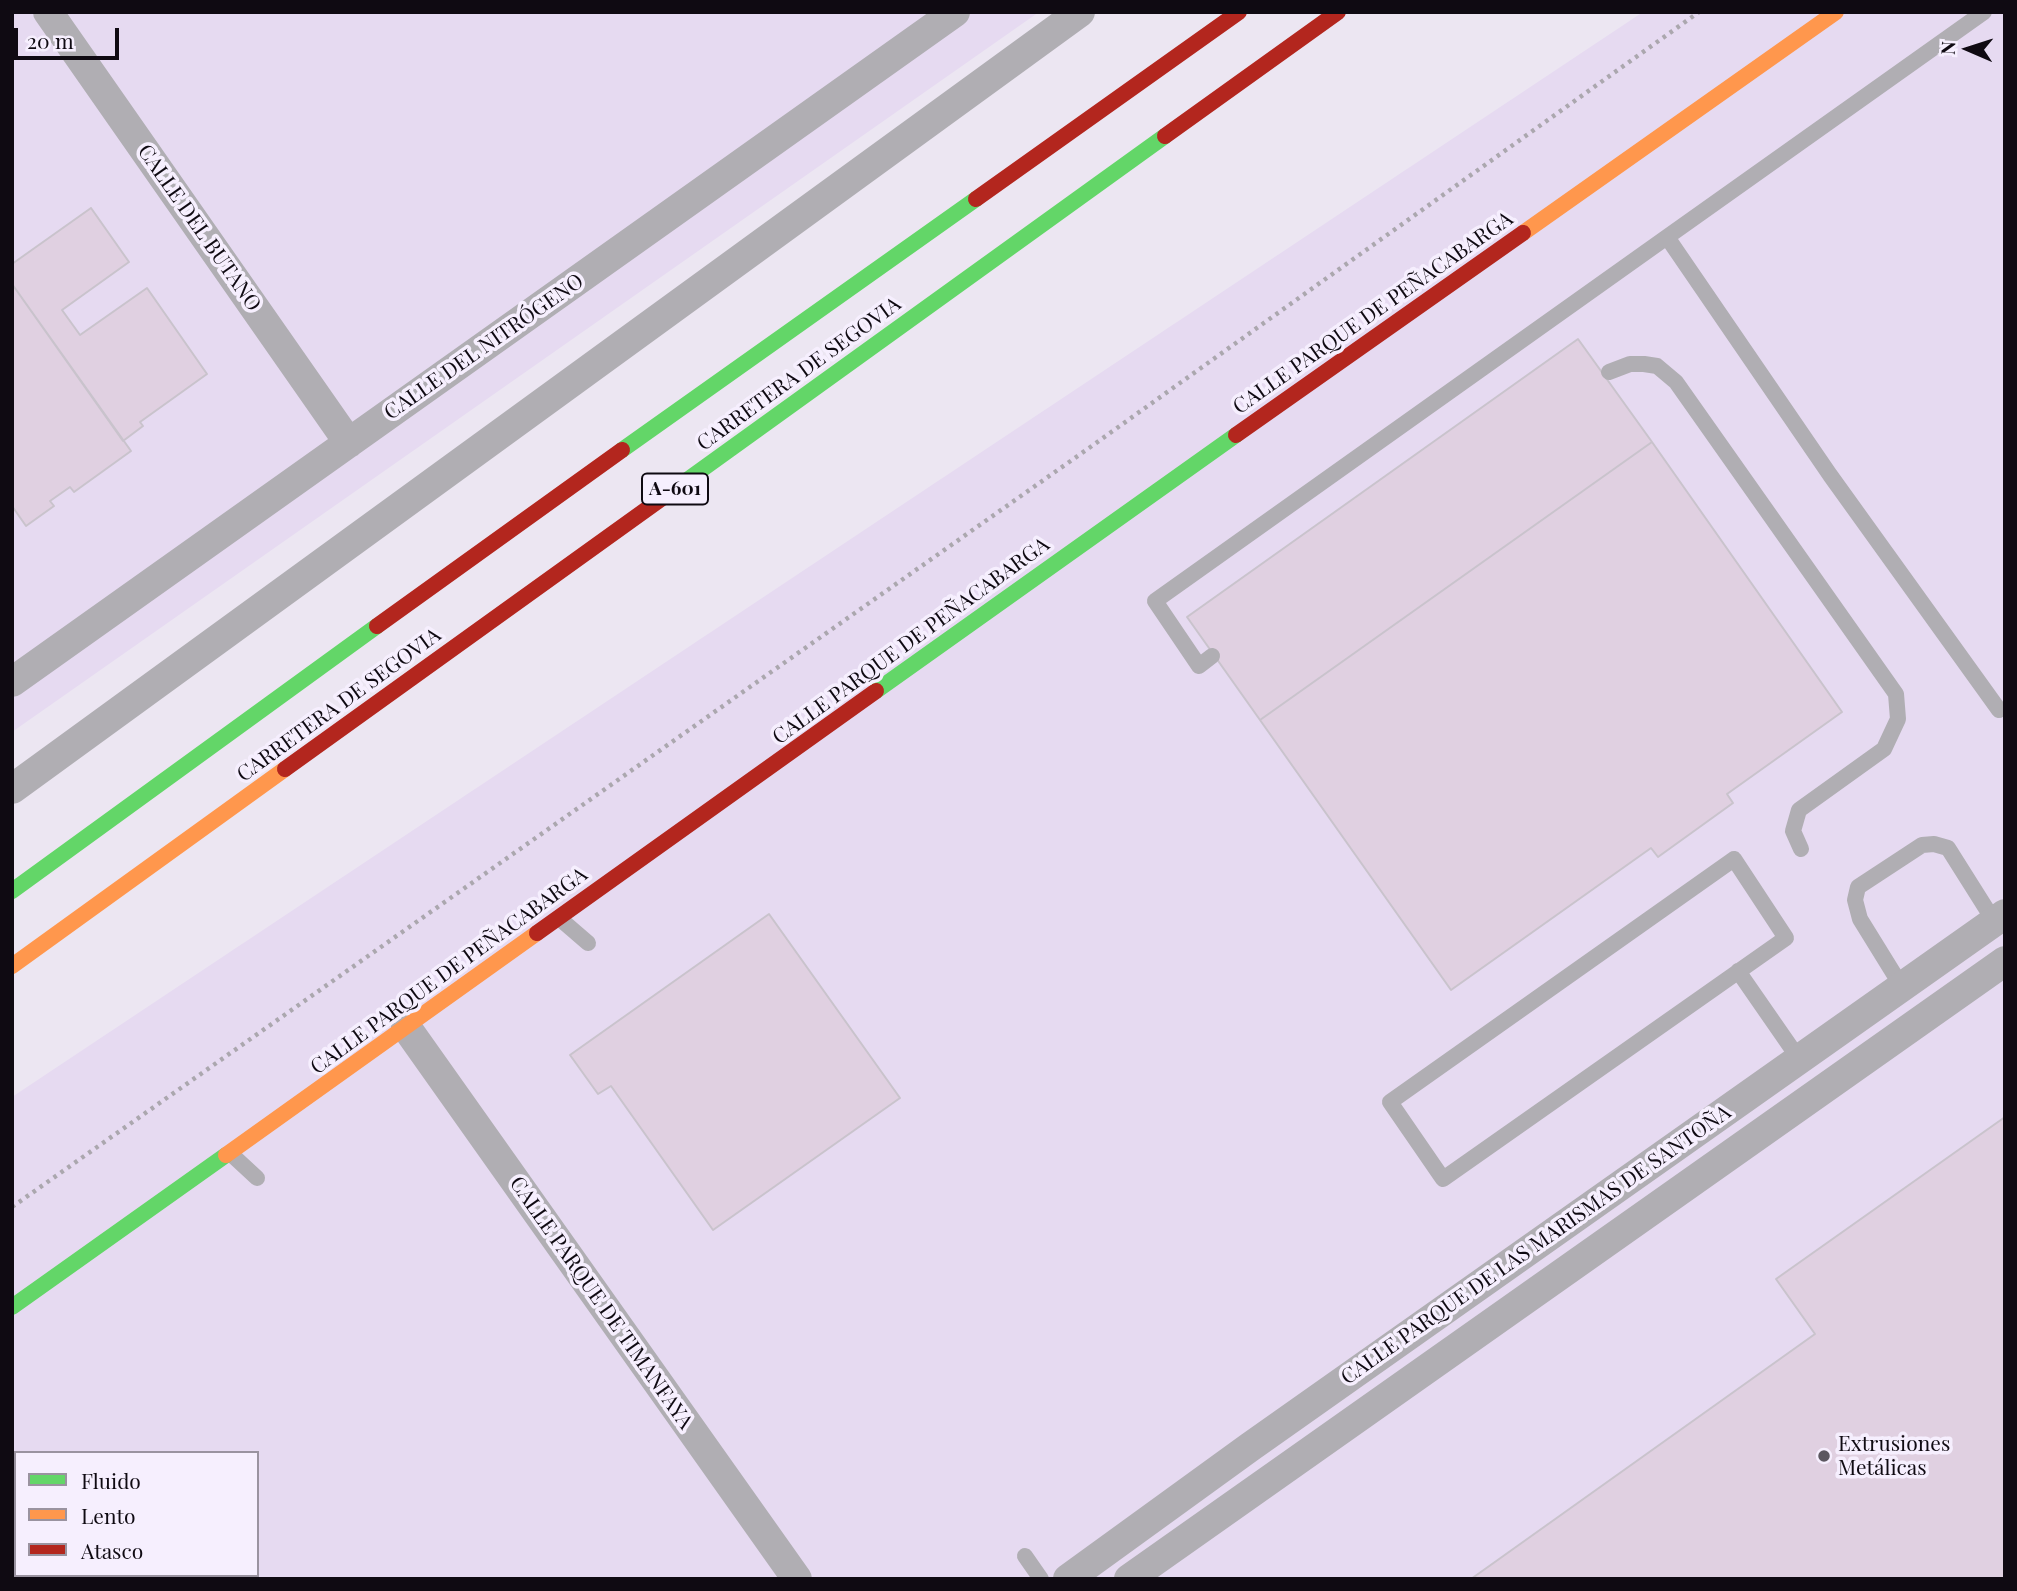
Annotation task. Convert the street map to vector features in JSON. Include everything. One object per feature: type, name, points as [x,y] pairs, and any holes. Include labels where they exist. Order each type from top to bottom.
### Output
[{"type":"main road","name":"CARRETERA DE SEGOVIA","points":[[12,891],[533,513],[1239,12]]},
{"type":"main road","name":"CARRETERA DE SEGOVIA","points":[[12,967],[1338,12]]},
{"type":"main road","name":"CALLE PARQUE DE PEÑACABARGA","points":[[12,1307],[1836,12]]},
{"type":"street","name":"CALLE DEL BUTANO","points":[[48,12],[349,443]]},
{"type":"street","name":"CALLE DEL NITRÓGENO","points":[[12,682],[955,12]]},
{"type":"street","points":[[12,789],[1080,12]]},
{"type":"street","name":"CALLE PARQUE DE LAS MARISMAS DE SANTOÑA","points":[[1068,1579],[2000,918]]},
{"type":"street","name":"CALLE PARQUE DE LAS MARISMAS DE SANTOÑA","points":[[1129,1579],[2005,961]]},
{"type":"street","name":"CALLE PARQUE DE TIMANFAYA","points":[[407,1027],[797,1579]]},
{"type":"lane","points":[[1212,656],[1199,666],[1155,601],[1984,12]]},
{"type":"lane","points":[[1667,237],[1830,475],[1999,710]]},
{"type":"lane","points":[[1609,372],[1630,364],[1644,364],[1657,366],[1676,382],[1896,694],[1898,719],[1884,749],[1799,810],[1793,831],[1801,849]]},
{"type":"lane","points":[[1902,986],[1860,919],[1855,900],[1858,887],[1922,845],[1934,844],[1948,848],[2000,918]]},
{"type":"lane","points":[[1734,859],[1786,937],[1738,971],[1443,1180],[1390,1102],[1734,859]]},
{"type":"lane","points":[[559,918],[587,943]]},
{"type":"lane","points":[[1738,971],[1799,1059]]},
{"type":"lane","points":[[230,1153],[257,1178]]},
{"type":"lane","points":[[1025,1556],[1041,1579]]},
{"type":"path","points":[[12,1208],[1089,448],[1699,12]]},
{"type":"shaded area","points":[[12,12],[1039,12],[12,732]]},
{"type":"shaded area","points":[[1643,12],[2005,12],[2005,1579],[12,1579],[12,1097]]},
{"type":"building","points":[[91,208],[129,262],[62,310],[80,335],[147,288],[207,374],[140,422],[143,426],[123,441],[12,284],[12,264]]},
{"type":"building","points":[[12,284],[131,451],[74,492],[70,487],[50,501],[54,506],[26,526],[12,506]]},
{"type":"building","points":[[1578,339],[1652,442],[1260,720],[1187,617]]},
{"type":"building","points":[[1652,442],[1842,712],[1727,794],[1733,803],[1658,857],[1651,848],[1451,990],[1260,720]]},
{"type":"building","points":[[769,914],[900,1098],[713,1230],[611,1086],[598,1094],[570,1055]]},
{"type":"building","name":"Extrusiones Metálicas","points":[[2005,1117],[2005,1579],[1471,1579],[1815,1334],[1776,1279]]},
{"type":"traffic: fast","points":[[672,491],[1165,136]]},
{"type":"traffic: fast","points":[[622,450],[976,199]]},
{"type":"traffic: fast","points":[[876,691],[1236,435]]},
{"type":"traffic: fast","points":[[12,891],[377,626]]},
{"type":"traffic: fast","points":[[12,1307],[226,1155]]},
{"type":"traffic: slow","points":[[1523,233],[1836,12]]},
{"type":"traffic: slow","points":[[12,966],[285,769]]},
{"type":"traffic: slow","points":[[226,1155],[537,933]]},
{"type":"traffic: jam","points":[[976,199],[1239,12]]},
{"type":"traffic: jam","points":[[1165,136],[1338,12]]},
{"type":"traffic: jam","points":[[1236,435],[1523,233]]},
{"type":"traffic: jam","points":[[377,626],[622,450]]},
{"type":"traffic: jam","points":[[285,769],[672,491]]},
{"type":"traffic: jam","points":[[537,933],[876,691]]},
{"type":"place","name":"Extrusiones Metálicas","points":[[1824,1456]]}]
